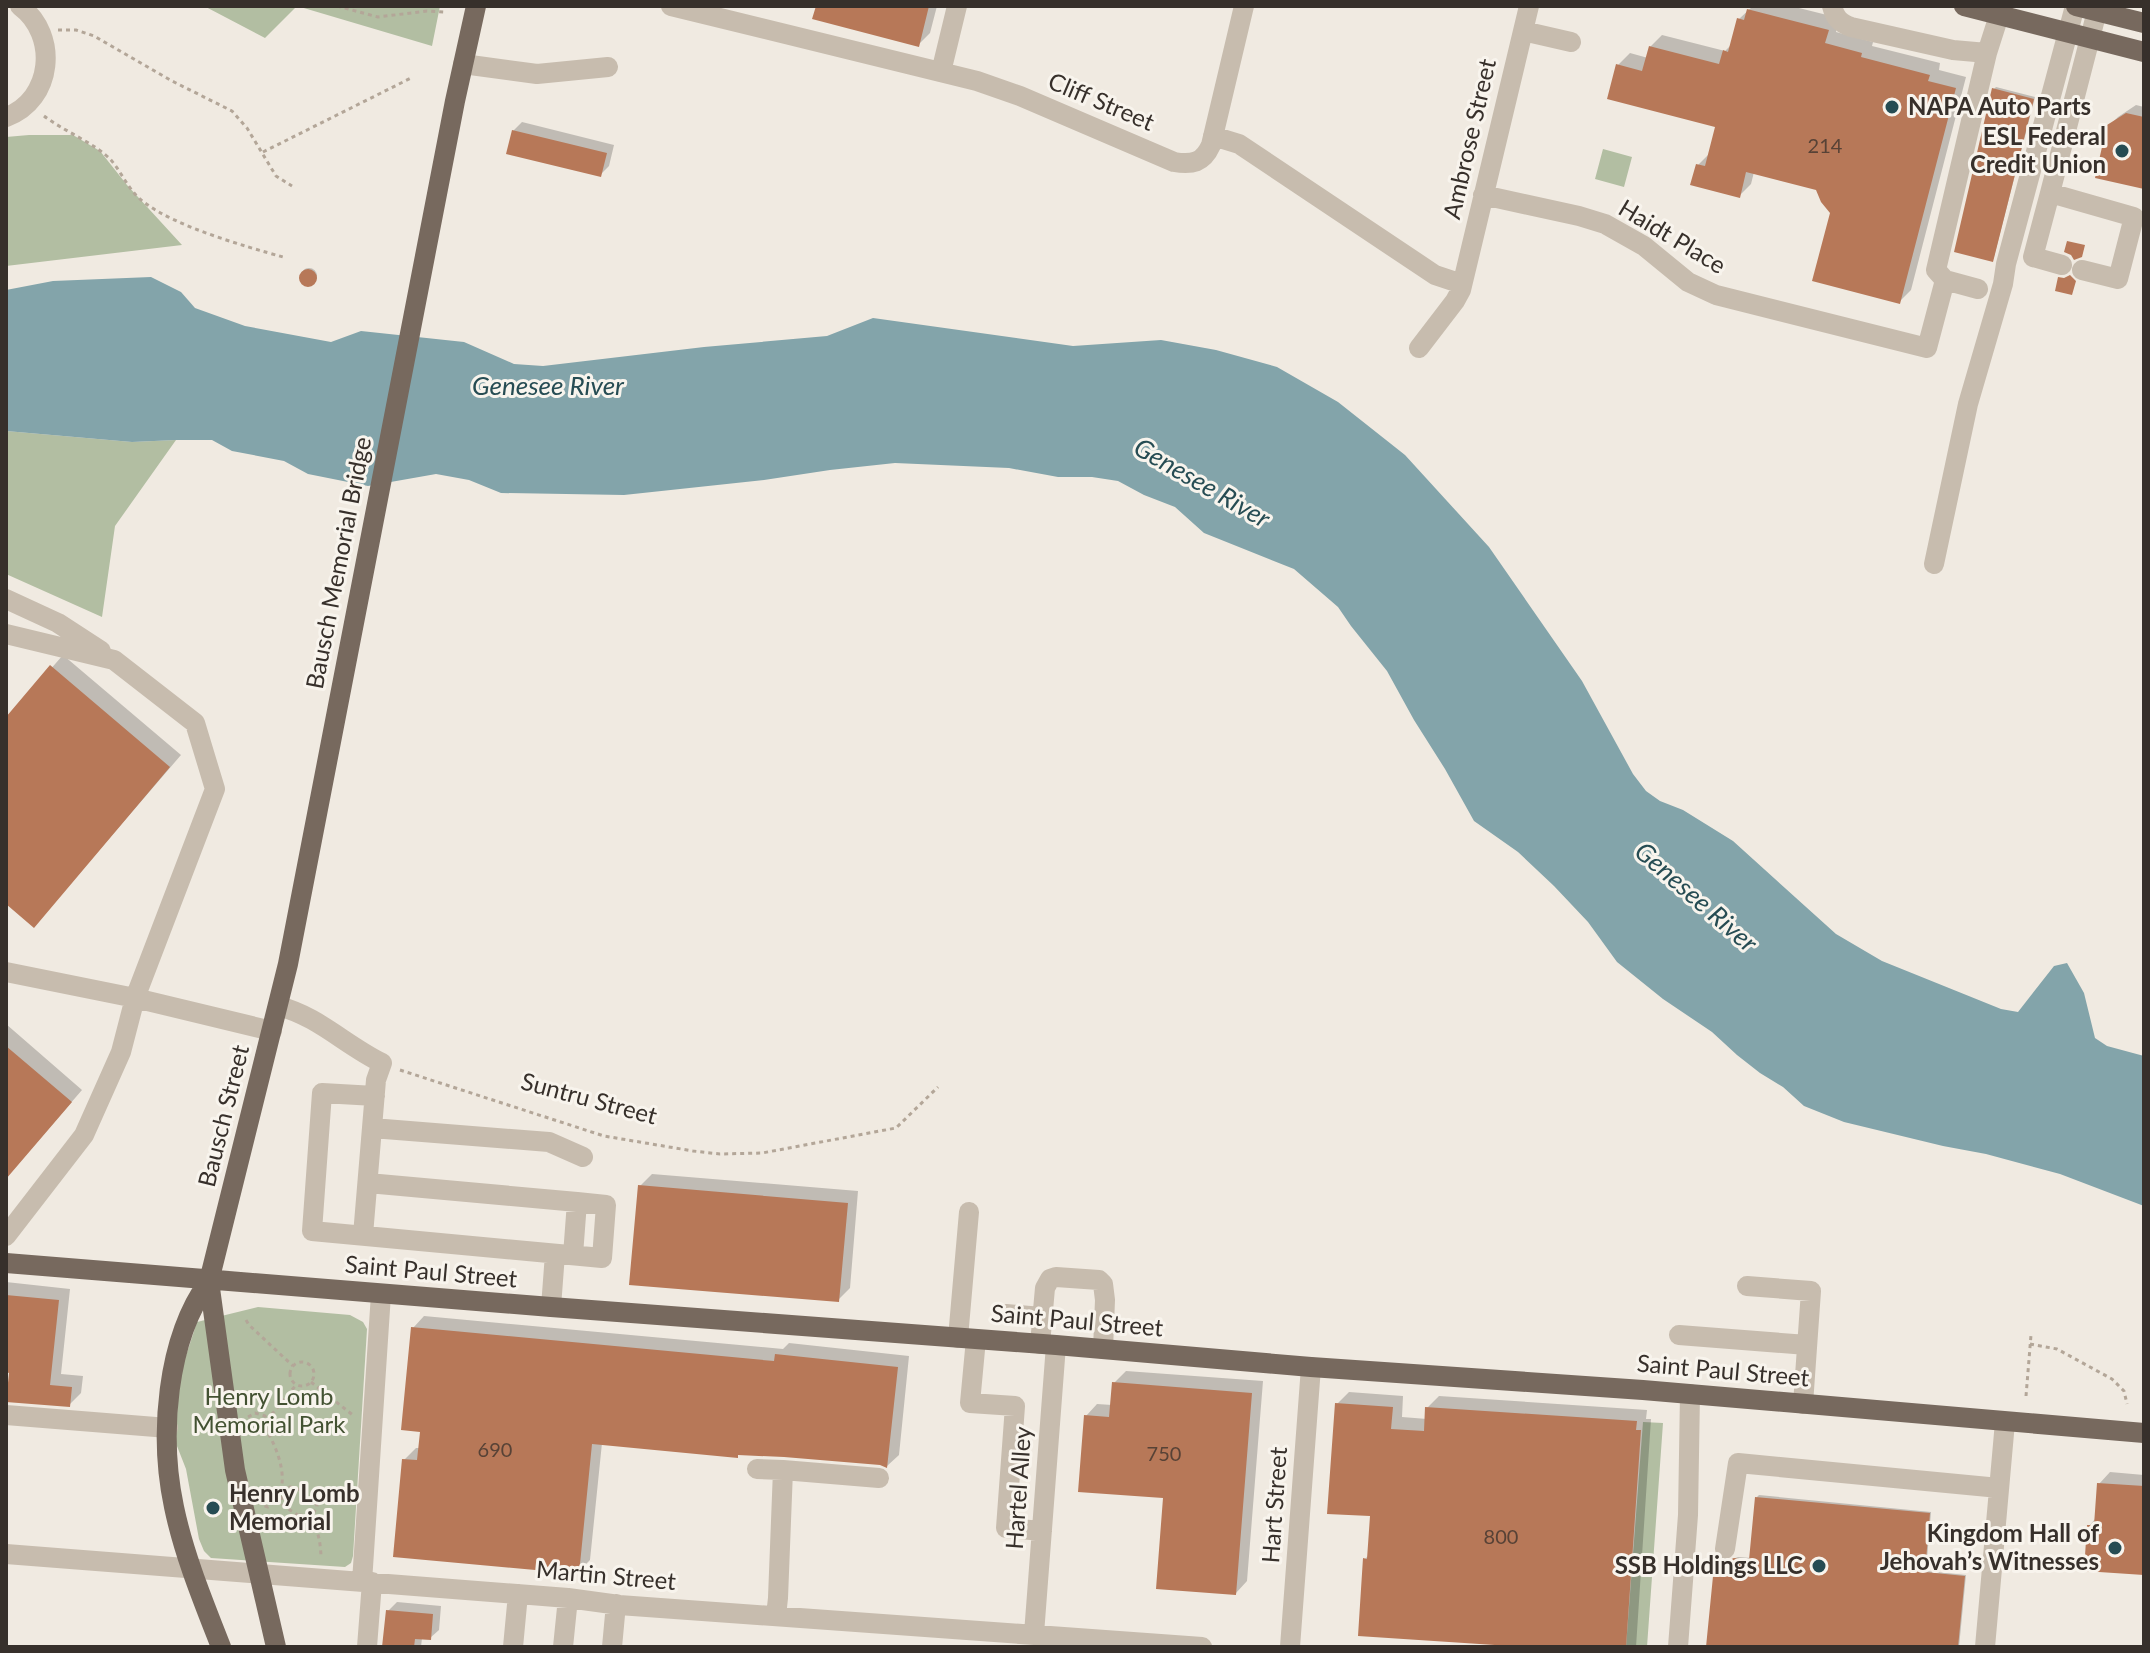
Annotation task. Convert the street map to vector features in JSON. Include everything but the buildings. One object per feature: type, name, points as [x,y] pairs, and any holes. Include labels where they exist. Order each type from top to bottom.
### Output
[{"type":"main road","name":"Bausch Memorial Bridge","points":[[288,964],[476,6]]},
{"type":"main road","points":[[2075,6],[2144,23]]},
{"type":"main road","points":[[1987,9],[2144,52]]},
{"type":"main road","name":"Bausch Street","points":[[209,1281],[288,964]]},
{"type":"main road","name":"Saint Paul Street","points":[[6,1263],[1311,1367],[1643,1390],[2144,1433]]},
{"type":"main road","points":[[209,1281],[187,1321],[179,1345],[171,1390],[169,1470],[172,1497],[192,1568],[221,1647]]},
{"type":"main road","points":[[209,1281],[230,1441],[276,1647]]},
{"type":"street","points":[[6,117],[20,111],[28,103],[39,87],[45,65],[42,33],[35,19],[20,6]]},
{"type":"street","name":"Cliff Street","points":[[671,6],[977,81],[1020,96],[1174,162],[1186,164],[1202,159],[1213,136]]},
{"type":"street","points":[[941,72],[957,6]]},
{"type":"street","points":[[1244,6],[1213,136],[1239,144],[1435,275],[1462,284]]},
{"type":"street","name":"Ambrose Street","points":[[1419,348],[1455,301],[1462,284],[1529,6]]},
{"type":"street","points":[[1832,6],[1842,24],[1851,27],[1953,50],[1987,53]]},
{"type":"street","points":[[1934,564],[1968,404],[2003,284],[2075,6]]},
{"type":"street","points":[[1978,289],[1945,280],[1936,270],[1987,53],[1987,9]]},
{"type":"street","points":[[2050,193],[2134,217],[2118,279],[2033,257],[2097,11]]},
{"type":"street","points":[[1523,31],[1571,42]]},
{"type":"street","points":[[463,64],[537,74],[608,67]]},
{"type":"street","name":"Haidt Place","points":[[1483,195],[1605,224],[1644,246],[1688,282],[1716,295],[1927,348],[1945,280]]},
{"type":"street","points":[[6,599],[58,623],[114,660],[195,723],[215,789],[135,998],[121,1052],[84,1135],[8,1229]]},
{"type":"street","points":[[6,634],[114,660]]},
{"type":"street","points":[[6,972],[135,998],[272,1031]]},
{"type":"street","points":[[278,1006],[317,1021],[382,1063],[377,1074],[363,1235]]},
{"type":"street","points":[[368,1183],[606,1205],[602,1258],[312,1231],[322,1093],[375,1096]]},
{"type":"street","points":[[372,1128],[549,1142],[583,1157]]},
{"type":"street","points":[[551,1307],[577,1202]]},
{"type":"street","points":[[969,1212],[967,1338],[970,1403],[1015,1406],[1006,1528],[1042,1531]]},
{"type":"street","name":"Hartel Alley","points":[[1034,1634],[1042,1531],[1048,1344],[1042,1317],[1045,1288],[1050,1279],[1099,1280],[1103,1284],[1103,1349]]},
{"type":"street","points":[[1747,1286],[1811,1291],[1803,1404]]},
{"type":"street","points":[[367,1647],[367,1582],[381,1294]]},
{"type":"street","points":[[1006,1314],[1042,1317]]},
{"type":"street","points":[[1679,1335],[1807,1345]]},
{"type":"street","name":"Hart Street","points":[[1290,1647],[1311,1367]]},
{"type":"street","points":[[1678,1647],[1688,1515],[1690,1394]]},
{"type":"street","points":[[6,1415],[168,1428]]},
{"type":"street","points":[[1985,1647],[2005,1422]]},
{"type":"street","points":[[1725,1549],[1738,1463],[1999,1488]]},
{"type":"street","points":[[757,1469],[879,1478]]},
{"type":"street","points":[[776,1616],[783,1470]]},
{"type":"street","name":"Martin Street","points":[[6,1554],[616,1604],[1202,1647]]},
{"type":"street","points":[[513,1647],[518,1594]]},
{"type":"street","points":[[563,1647],[568,1598]]},
{"type":"street","points":[[612,1647],[616,1604]]},
{"type":"path","points":[[337,6],[378,17],[444,12]]},
{"type":"path","points":[[398,15],[402,9]]},
{"type":"path","points":[[42,33],[64,29],[86,32],[232,111],[247,128],[276,176],[292,186]]},
{"type":"path","points":[[261,152],[413,77]]},
{"type":"path","points":[[28,103],[57,126],[111,160],[127,185],[145,203],[181,222],[283,257]]},
{"type":"path","name":"Suntru Street","points":[[382,1063],[604,1136],[720,1154],[762,1153],[896,1128],[938,1087]]},
{"type":"path","points":[[246,1320],[293,1366]]},
{"type":"path","points":[[2026,1396],[2031,1335]]},
{"type":"path","points":[[2030,1344],[2057,1349],[2112,1379],[2124,1391],[2127,1404]]},
{"type":"path","points":[[304,1362],[310,1366],[314,1373],[311,1382],[303,1387],[296,1385],[290,1376],[293,1366],[304,1362]]},
{"type":"path","points":[[311,1382],[354,1416]]},
{"type":"path","points":[[286,1508],[281,1501],[282,1474],[268,1433],[272,1414],[296,1385]]},
{"type":"path","points":[[249,1410],[265,1416],[272,1414]]},
{"type":"path","points":[[255,1413],[247,1419],[250,1425],[258,1433],[268,1433]]},
{"type":"path","points":[[265,1416],[269,1422]]},
{"type":"path","points":[[282,1474],[287,1482],[314,1500],[317,1506],[314,1522],[320,1538],[321,1556]]},
{"type":"path","points":[[270,1506],[290,1487],[296,1488]]},
{"type":"path","points":[[260,1502],[265,1507],[286,1508],[313,1524],[317,1530]]},
{"type":"path","points":[[299,1515],[308,1517],[315,1514]]},
{"type":"green space","points":[[204,6],[297,6],[265,38]]},
{"type":"green space","points":[[297,6],[440,6],[432,46]]},
{"type":"green space","points":[[73,135],[100,151],[182,245],[6,266],[6,137]]},
{"type":"green space","points":[[1603,149],[1632,157],[1624,187],[1595,179]]},
{"type":"green space","points":[[6,431],[132,442],[176,440],[115,526],[102,617],[6,574]]},
{"type":"green space","name":"Henry Lomb Memorial Park","points":[[258,1307],[350,1315],[363,1322],[367,1329],[353,1556],[351,1563],[345,1567],[211,1558],[199,1539],[186,1469],[175,1441],[180,1374],[197,1322]]},
{"type":"green space","points":[[1643,1422],[1663,1423],[1647,1647],[1626,1647]]},
{"type":"water","name":"Genesee River","points":[[151,277],[181,292],[195,308],[245,326],[331,342],[361,331],[464,342],[514,364],[543,366],[827,336],[873,318],[1073,346],[1161,340],[1216,350],[1277,367],[1338,402],[1405,455],[1489,547],[1582,681],[1633,774],[1646,791],[1733,841],[1836,934],[1882,961],[2001,1009],[2018,1012],[2054,966],[2067,963],[2084,993],[2095,1038],[2107,1046],[2144,1056],[2144,1206],[2060,1174],[1844,1122],[1804,1106],[1712,1032],[1663,999],[1617,962],[1588,922],[1554,886],[1518,852],[1474,821],[1387,671],[1338,607],[1294,569],[1204,533],[1175,507],[1118,481],[1058,477],[1009,468],[895,463],[624,495],[501,493],[469,480],[436,474],[368,486],[308,474],[284,461],[232,451],[212,440],[132,442],[6,431],[6,290],[53,281]]},
{"type":"place","name":"NAPA Auto Parts","points":[[1892,107]]},
{"type":"place","name":"ESL Federal Credit Union","points":[[2122,151]]},
{"type":"place","name":"Henry Lomb Memorial","points":[[213,1508]]},
{"type":"place","name":"Kingdom Hall of Jehovah’s Witnesses","points":[[2115,1548]]},
{"type":"place","name":"SSB Holdings LLC","points":[[1819,1566]]}]
